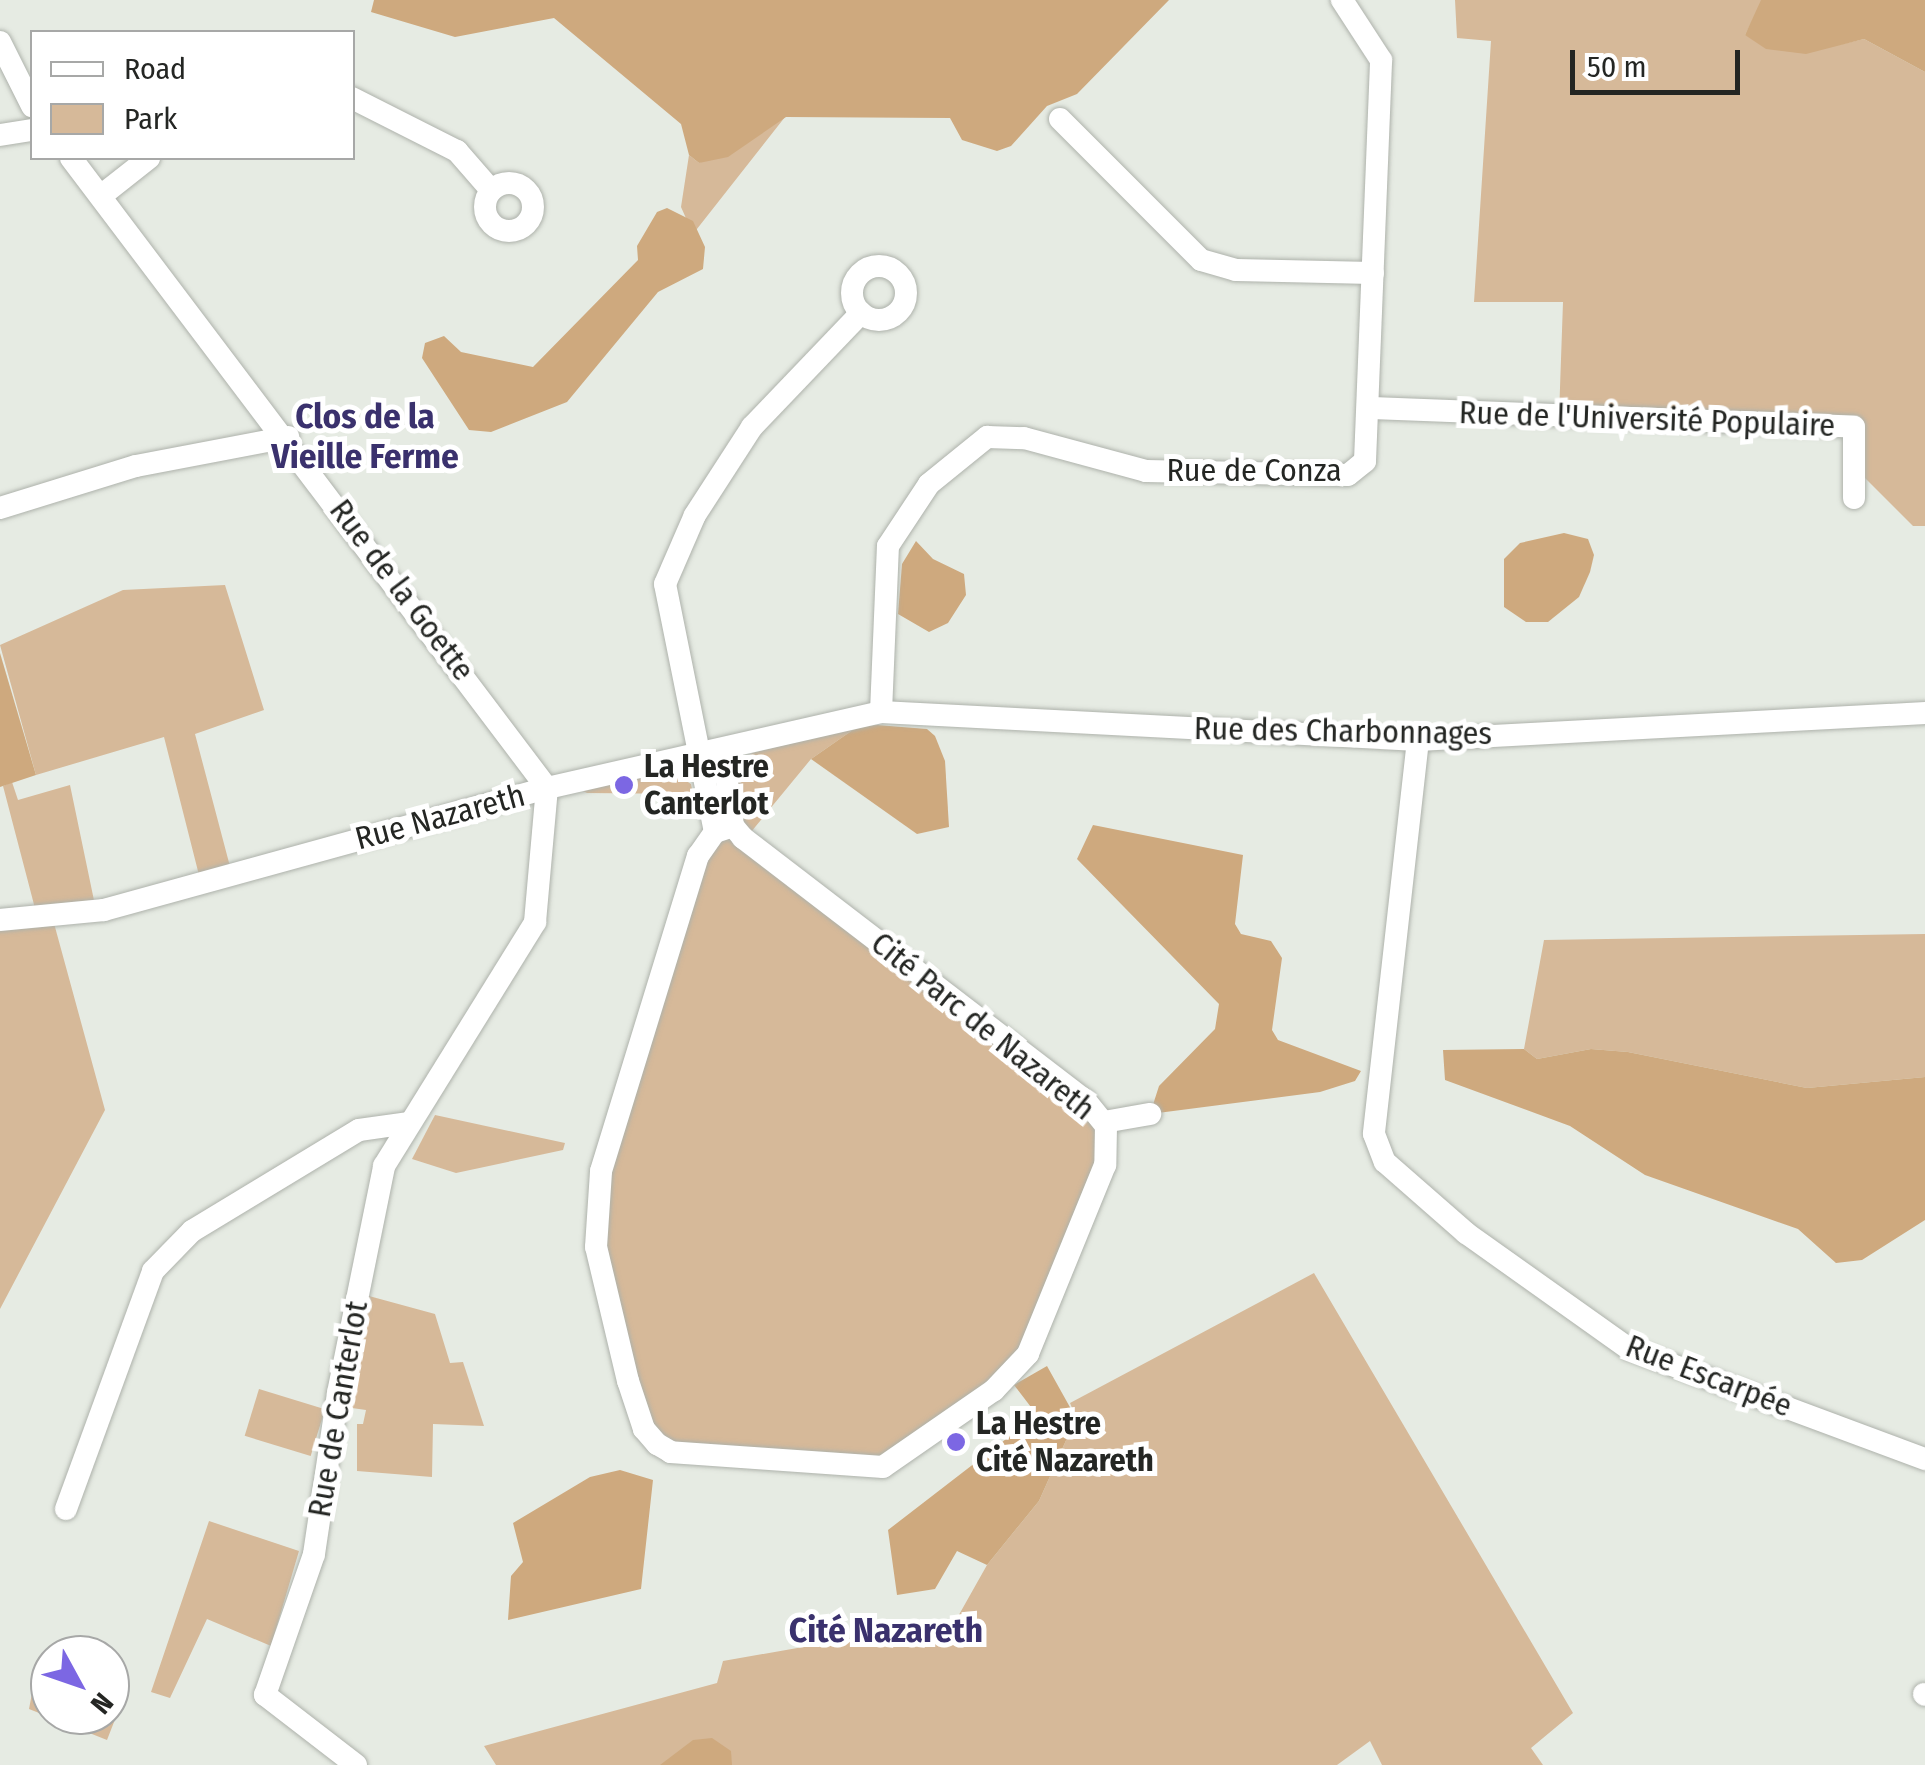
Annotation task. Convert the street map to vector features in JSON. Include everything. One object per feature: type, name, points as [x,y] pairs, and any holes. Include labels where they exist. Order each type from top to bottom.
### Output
[{"type":"street","name":"Rue de Conza","points":[[881,712],[888,546],[936,476],[986,438],[1005,434],[1146,471],[1348,475],[1367,456],[1381,60],[1342,0]]},
{"type":"street","points":[[0,42],[30,102]]},
{"type":"street","points":[[355,100],[457,151],[491,190]]},
{"type":"street","points":[[1060,119],[1201,260],[1236,270],[1373,273]]},
{"type":"street","points":[[0,135],[30,130]]},
{"type":"street","name":"Rue de la Goette","points":[[73,160],[288,437],[547,788]]},
{"type":"street","points":[[102,195],[147,160]]},
{"type":"street","points":[[724,829],[713,754],[664,584],[695,516],[752,427],[861,313]]},
{"type":"street","name":"Rue de l'Université Populaire","points":[[1370,408],[1854,415],[1854,498]]},
{"type":"street","points":[[0,508],[136,466],[288,437]]},
{"type":"street","name":"Rue Nazareth","points":[[0,920],[104,910],[547,788],[713,754],[881,712]]},
{"type":"street","name":"Rue des Charbonnages","points":[[881,712],[1418,740],[1925,713]]},
{"type":"street","name":"Rue Escarpée","points":[[1418,740],[1374,1134],[1386,1162],[1491,1252],[1643,1356],[1925,1459]]},
{"type":"street","name":"Rue de Canterlot","points":[[356,1765],[265,1695],[314,1554],[338,1393],[384,1166],[536,922],[547,788]]},
{"type":"street","name":"Cité Parc de Nazareth","points":[[724,829],[1085,1100],[1104,1122],[1105,1165],[1028,1354],[994,1390],[908,1455],[882,1467],[858,1469],[671,1452],[644,1429],[624,1362],[596,1246],[596,1195],[698,856],[724,829]]},
{"type":"street","points":[[1104,1122],[1150,1114]]},
{"type":"street","points":[[66,1509],[153,1271],[192,1230],[359,1130],[408,1123]]},
{"type":"green space","points":[[1455,0],[1763,0],[1745,35],[1838,45],[1864,39],[1925,72],[1925,526],[1913,526],[1854,467],[1854,428],[1559,416],[1563,302],[1474,302],[1491,41],[1457,38]]},
{"type":"green space","points":[[785,117],[693,234],[681,207],[689,155],[699,163]]},
{"type":"green space","points":[[225,585],[264,710],[195,734],[232,874],[201,883],[164,737],[36,775],[0,645],[123,590]]},
{"type":"green space","points":[[857,727],[811,759],[751,832],[738,820],[733,773],[752,753]]},
{"type":"green space","points":[[668,769],[691,784],[693,794],[587,793],[567,783]]},
{"type":"green space","points":[[12,782],[18,800],[70,785],[96,910],[52,916],[105,1110],[0,1309],[0,920],[37,916],[3,786]]},
{"type":"green space","points":[[713,823],[1109,1133],[1017,1365],[896,1462],[683,1455],[647,1436],[595,1189]]},
{"type":"green space","points":[[1925,934],[1925,1077],[1807,1088],[1628,1052],[1591,1049],[1537,1059],[1524,1049],[1544,940]]},
{"type":"green space","points":[[435,1115],[565,1143],[563,1150],[456,1173],[412,1159]]},
{"type":"green space","points":[[1314,1273],[1573,1713],[1531,1748],[1543,1765],[1382,1765],[1370,1741],[1337,1765],[496,1765],[484,1746],[717,1683],[723,1661],[956,1620],[987,1565],[1039,1501],[1076,1418],[1070,1403]]},
{"type":"green space","points":[[358,1293],[435,1314],[450,1363],[463,1362],[484,1426],[433,1424],[432,1477],[357,1471],[357,1424],[363,1424],[366,1410],[352,1408],[357,1386],[340,1383]]},
{"type":"green space","points":[[259,1389],[325,1409],[311,1456],[245,1436]]},
{"type":"green space","points":[[209,1521],[299,1551],[271,1646],[207,1619],[170,1698],[151,1692]]},
{"type":"shaded area","points":[[374,0],[1169,0],[1077,94],[1047,106],[1011,146],[997,151],[962,140],[950,118],[786,117],[728,157],[699,163],[689,155],[681,124],[554,18],[455,37],[371,12]]},
{"type":"shaded area","points":[[1761,0],[1925,0],[1925,72],[1864,39],[1806,54],[1766,49],[1745,35]]},
{"type":"shaded area","points":[[667,208],[693,221],[705,247],[703,269],[658,292],[567,402],[491,432],[469,430],[422,358],[425,343],[444,336],[461,352],[533,367],[638,260],[637,246],[657,212]]},
{"type":"shaded area","points":[[1564,533],[1588,539],[1594,555],[1590,572],[1579,597],[1548,622],[1526,622],[1504,607],[1504,559],[1520,543]]},
{"type":"shaded area","points":[[916,541],[933,559],[964,574],[966,595],[948,623],[929,632],[898,614],[902,564]]},
{"type":"shaded area","points":[[0,653],[36,775],[0,787]]},
{"type":"shaded area","points":[[857,727],[927,729],[935,736],[945,761],[949,827],[917,834],[811,759]]},
{"type":"shaded area","points":[[1093,825],[1243,855],[1235,924],[1241,934],[1271,941],[1282,958],[1272,1030],[1278,1040],[1361,1071],[1355,1081],[1320,1092],[1150,1114],[1159,1086],[1215,1029],[1219,1004],[1077,859]]},
{"type":"shaded area","points":[[1524,1049],[1537,1059],[1591,1049],[1628,1052],[1807,1088],[1925,1077],[1925,1220],[1862,1260],[1836,1263],[1798,1229],[1645,1175],[1570,1126],[1445,1080],[1443,1050]]},
{"type":"shaded area","points":[[1047,1366],[1076,1418],[1039,1501],[987,1565],[957,1551],[935,1589],[897,1595],[888,1530],[1037,1415],[1014,1385]]},
{"type":"shaded area","points":[[620,1470],[653,1480],[641,1589],[508,1620],[511,1576],[523,1562],[513,1523],[590,1477]]},
{"type":"shaded area","points":[[712,1738],[731,1751],[732,1765],[660,1765],[693,1740]]},
{"type":"place","name":"La Hestre Canterlot","points":[[624,785]]},
{"type":"place","name":"La Hestre Cité Nazareth","points":[[956,1442]]},
{"type":"district","name":"Clos de la Vieille Ferme","points":[[365,436]]},
{"type":"district","name":"Cité Nazareth","points":[[886,1630]]}]
